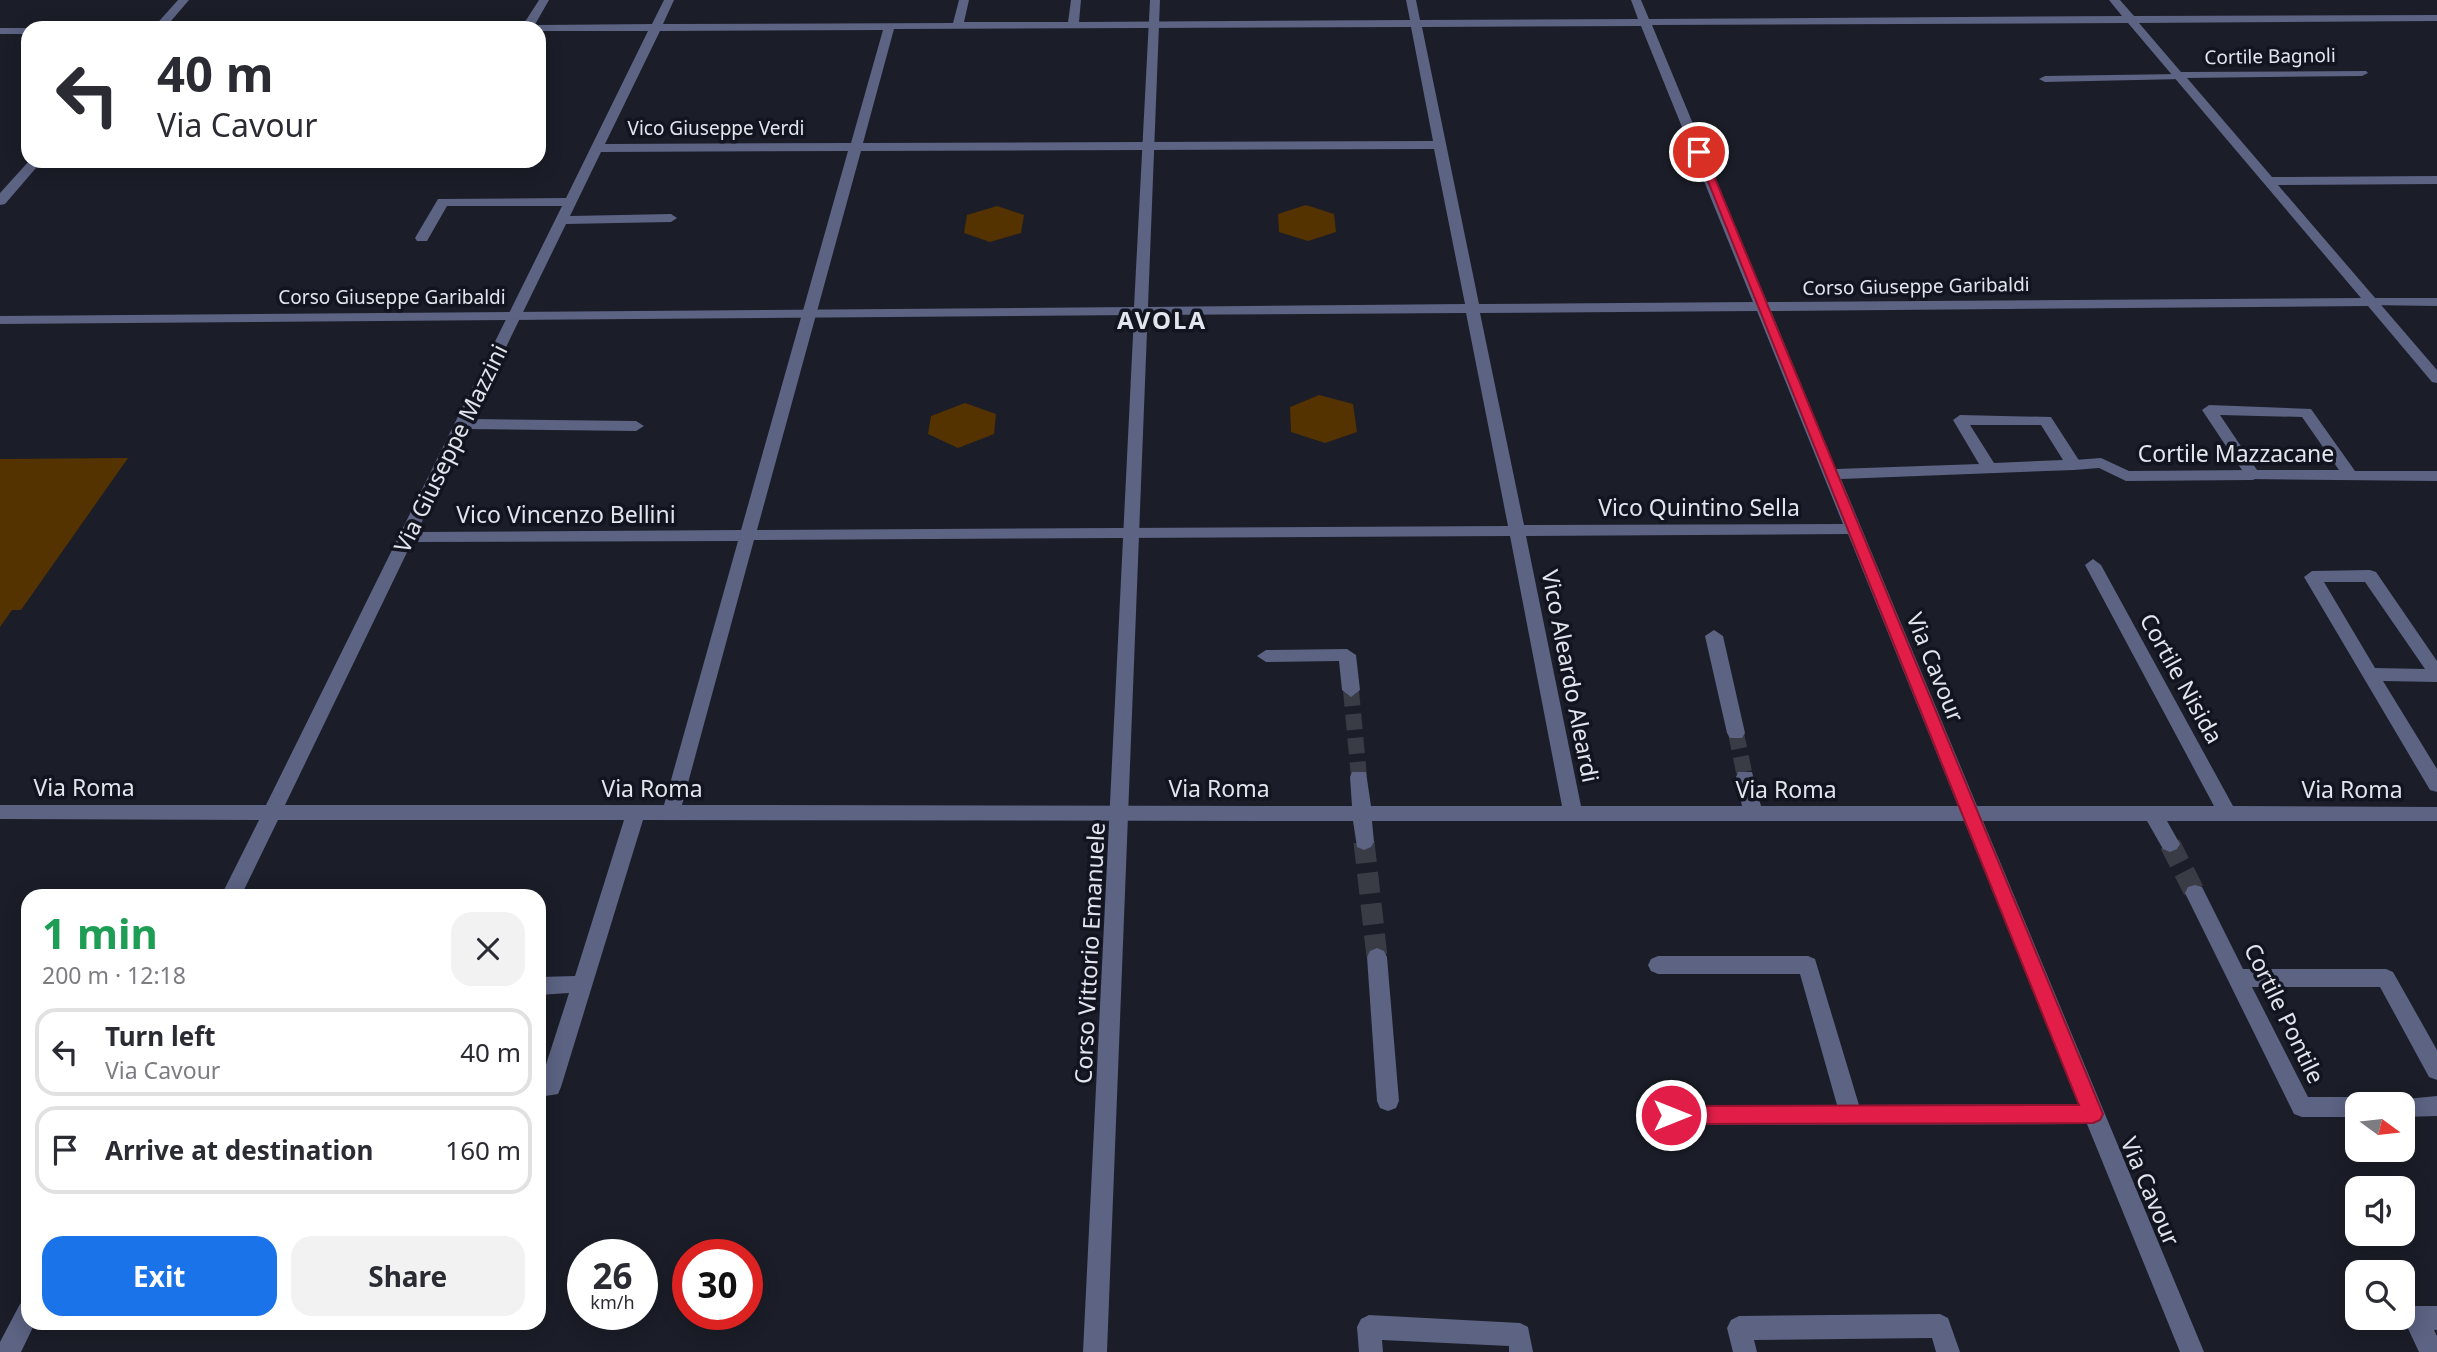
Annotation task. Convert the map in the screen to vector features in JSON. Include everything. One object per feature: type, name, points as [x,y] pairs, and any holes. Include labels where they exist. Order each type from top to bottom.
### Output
[{"type":"street","points":[[165,21],[184,0]]},
{"type":"street","points":[[531,21],[544,0]]},
{"type":"street","name":"Via Giuseppe Mazzini","points":[[234,889],[669,0]]},
{"type":"street","points":[[958,26],[964,0]]},
{"type":"street","points":[[1073,26],[1076,0]]},
{"type":"street","points":[[1151,141],[1155,0]]},
{"type":"street","name":"Vico Aleardo Aleardi","points":[[1411,0],[1573,813]]},
{"type":"street","name":"Via Cavour","points":[[1636,0],[2192,1352]]},
{"type":"street","points":[[2114,0],[2437,379]]},
{"type":"street","points":[[546,30],[2437,18]]},
{"type":"street","points":[[671,812],[889,27]]},
{"type":"street","points":[[0,31],[21,31]]},
{"type":"street","name":"Cortile Bagnoli","points":[[2045,79],[2362,73]]},
{"type":"street","name":"Vico Giuseppe Verdi","points":[[597,148],[836,147],[856,142],[1438,140]]},
{"type":"street","name":"Corso Vittorio Emanuele","points":[[1095,1352],[1151,141]]},
{"type":"street","points":[[0,201],[31,168]]},
{"type":"street","points":[[2268,181],[2437,180]]},
{"type":"street","points":[[422,238],[443,202],[569,202]]},
{"type":"street","points":[[562,220],[671,218]]},
{"type":"street","name":"Corso Giuseppe Garibaldi","points":[[0,320],[2437,302]]},
{"type":"street","points":[[2253,475],[2209,410],[2306,412],[2350,475]]},
{"type":"street","points":[[1989,468],[1960,420],[2046,420],[2074,465]]},
{"type":"street","points":[[461,424],[636,426]]},
{"type":"street","name":"Cortile Mazzacane","points":[[1829,474],[2101,463],[2126,476],[2437,476]]},
{"type":"street","name":"Vico Quintino Sella","points":[[1133,533],[1519,539],[1544,531],[1853,529]]},
{"type":"street","name":"Vico Vincenzo Bellini","points":[[406,537],[1133,533]]},
{"type":"street","name":"Cortile Nisida","points":[[2093,565],[2228,814]]},
{"type":"street","points":[[2437,675],[2370,576],[2312,577],[2437,785]]},
{"type":"street","points":[[1714,636],[1736,733]]},
{"type":"street","points":[[1266,656],[1347,655],[1350,690]]},
{"type":"street","points":[[2370,674],[2437,675]]},
{"type":"street","points":[[1359,777],[1364,842]]},
{"type":"street","points":[[1745,777],[1753,813]]},
{"type":"street","name":"Via Roma","points":[[3,817],[272,812],[2437,814]]},
{"type":"street","points":[[546,1087],[550,1087],[636,812]]},
{"type":"street","points":[[2153,814],[2170,844]]},
{"type":"street","name":"Cortile Pontile","points":[[2194,893],[2302,1107],[2345,1107]]},
{"type":"street","points":[[1377,957],[1388,1101]]},
{"type":"street","points":[[1658,965],[1808,965],[1851,1114]]},
{"type":"street","points":[[2239,978],[2386,978],[2437,1070]]},
{"type":"street","points":[[546,986],[582,984]]},
{"type":"street","points":[[2415,1107],[2437,1106]]},
{"type":"street","points":[[1671,1115],[2093,1114]]},
{"type":"street","points":[[2432,1352],[2415,1318],[2437,1318]]},
{"type":"street","points":[[7,1345],[21,1323]]},
{"type":"street","points":[[1742,1340],[1940,1326],[1948,1352]]},
{"type":"street","points":[[1371,1352],[1369,1327],[1520,1335],[1521,1352]]},
{"type":"shaded area","points":[[1306,205],[1334,214],[1336,232],[1308,241],[1279,232],[1278,214]]},
{"type":"shaded area","points":[[997,206],[1024,215],[1021,233],[990,242],[964,233],[967,215]]},
{"type":"shaded area","points":[[1319,395],[1353,404],[1357,432],[1325,443],[1291,432],[1290,407]]},
{"type":"shaded area","points":[[965,403],[996,414],[994,434],[958,448],[928,434],[931,416]]},
{"type":"shaded area","points":[[128,458],[21,610],[12,610],[0,627],[0,459]]},
{"type":"tunnel","points":[[1351,690],[1359,777]]},
{"type":"tunnel","points":[[1736,733],[1745,777]]},
{"type":"tunnel","points":[[1364,842],[1377,957]]},
{"type":"tunnel","points":[[2170,844],[2195,893]]},
{"type":"district","name":"AVOLA","points":[[1162,319]]},
{"type":"route","points":[[1671,1115],[2093,1114],[1699,152]]}]
